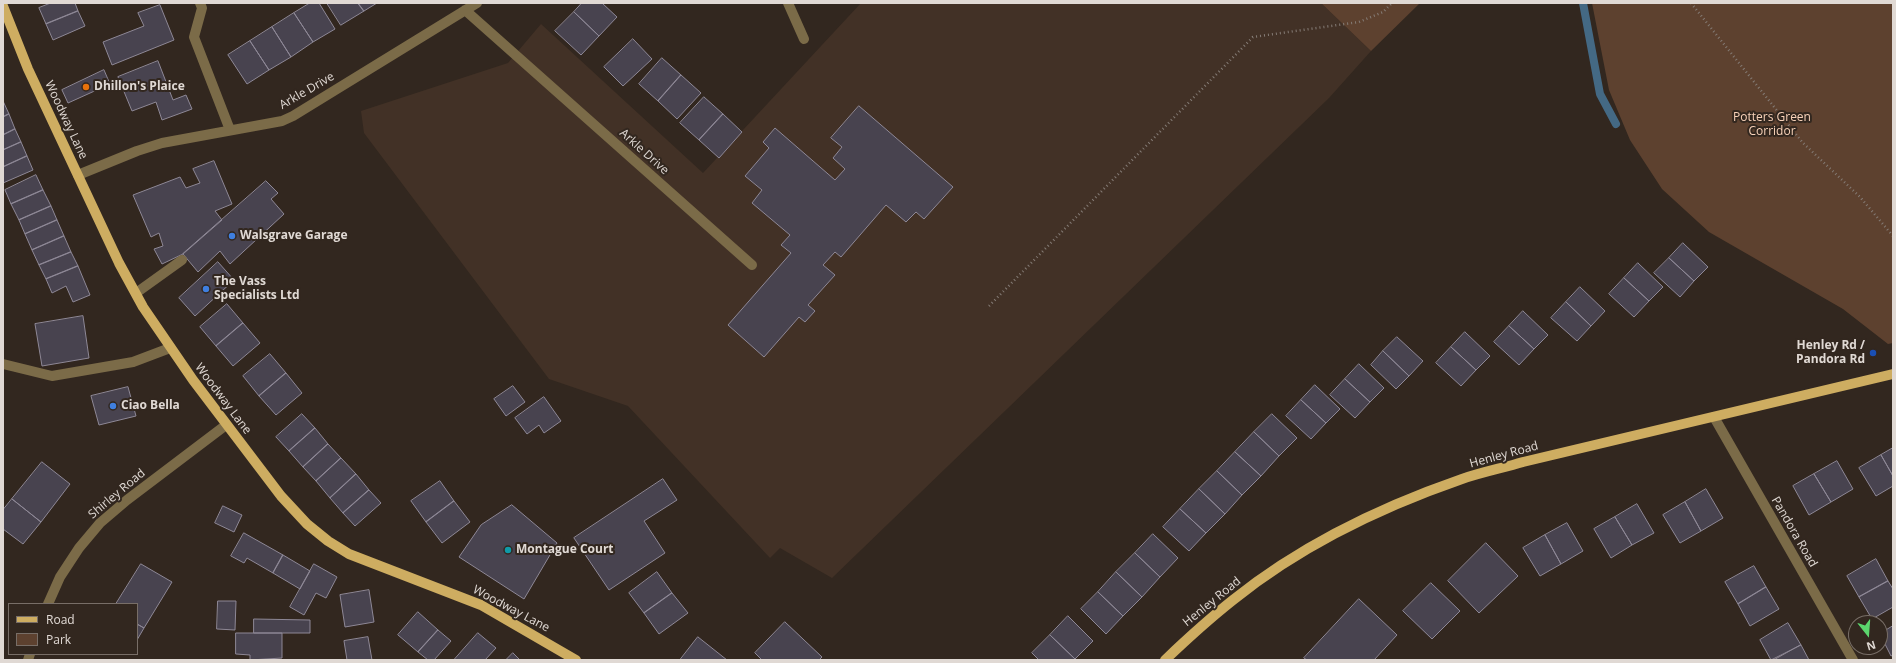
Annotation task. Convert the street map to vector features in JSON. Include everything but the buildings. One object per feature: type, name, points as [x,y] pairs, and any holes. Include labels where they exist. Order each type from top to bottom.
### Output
[{"type":"main road","name":"Woodway Lane","points":[[3,6],[28,69],[78,176],[136,293],[170,348],[226,425],[281,496],[307,524],[328,541],[349,554],[481,605],[576,660]]},
{"type":"main road","name":"Henley Road","points":[[1165,660],[1234,599],[1282,565],[1325,539],[1375,514],[1464,479],[1524,462],[1893,374]]},
{"type":"street","points":[[200,3],[202,8],[194,37],[230,130]]},
{"type":"street","name":"Arkle Drive","points":[[78,176],[137,151],[162,143],[273,123],[293,116],[477,3]]},
{"type":"street","points":[[788,3],[804,39]]},
{"type":"street","name":"Arkle Drive","points":[[465,10],[752,265]]},
{"type":"street","points":[[136,293],[182,260]]},
{"type":"street","points":[[3,364],[52,376],[133,362],[170,348]]},
{"type":"street","name":"Pandora Road","points":[[1714,417],[1853,660]]},
{"type":"street","name":"Shirley Road","points":[[48,603],[60,577],[79,548],[100,523],[127,500],[226,425]]},
{"type":"path","points":[[989,306],[1253,37],[1359,22],[1383,12],[1392,3]]},
{"type":"path","points":[[1691,3],[1803,143],[1860,197],[1893,236]]},
{"type":"shaded area","points":[[861,3],[1321,3],[1371,51],[1329,98],[832,578],[780,548],[770,558],[628,406],[549,379],[364,133],[361,111],[508,63],[541,24],[703,173]]},
{"type":"green space","points":[[1321,3],[1420,3],[1371,51]]},
{"type":"green space","name":"Potters Green Corridor","points":[[1592,3],[1893,3],[1893,343],[1888,344],[1843,309],[1709,232],[1662,189],[1630,140],[1609,90]]},
{"type":"waterway","points":[[1583,3],[1600,94],[1616,124]]},
{"type":"place","name":"Dhillon's Plaice","points":[[86,87]]},
{"type":"place","name":"Walsgrave Garage","points":[[232,236]]},
{"type":"place","name":"The Vass Specialists Ltd","points":[[206,289]]},
{"type":"place","name":"Henley Rd / Pandora Rd","points":[[1873,353]]},
{"type":"place","name":"Ciao Bella","points":[[113,406]]},
{"type":"place","name":"Montague Court","points":[[508,550]]}]
